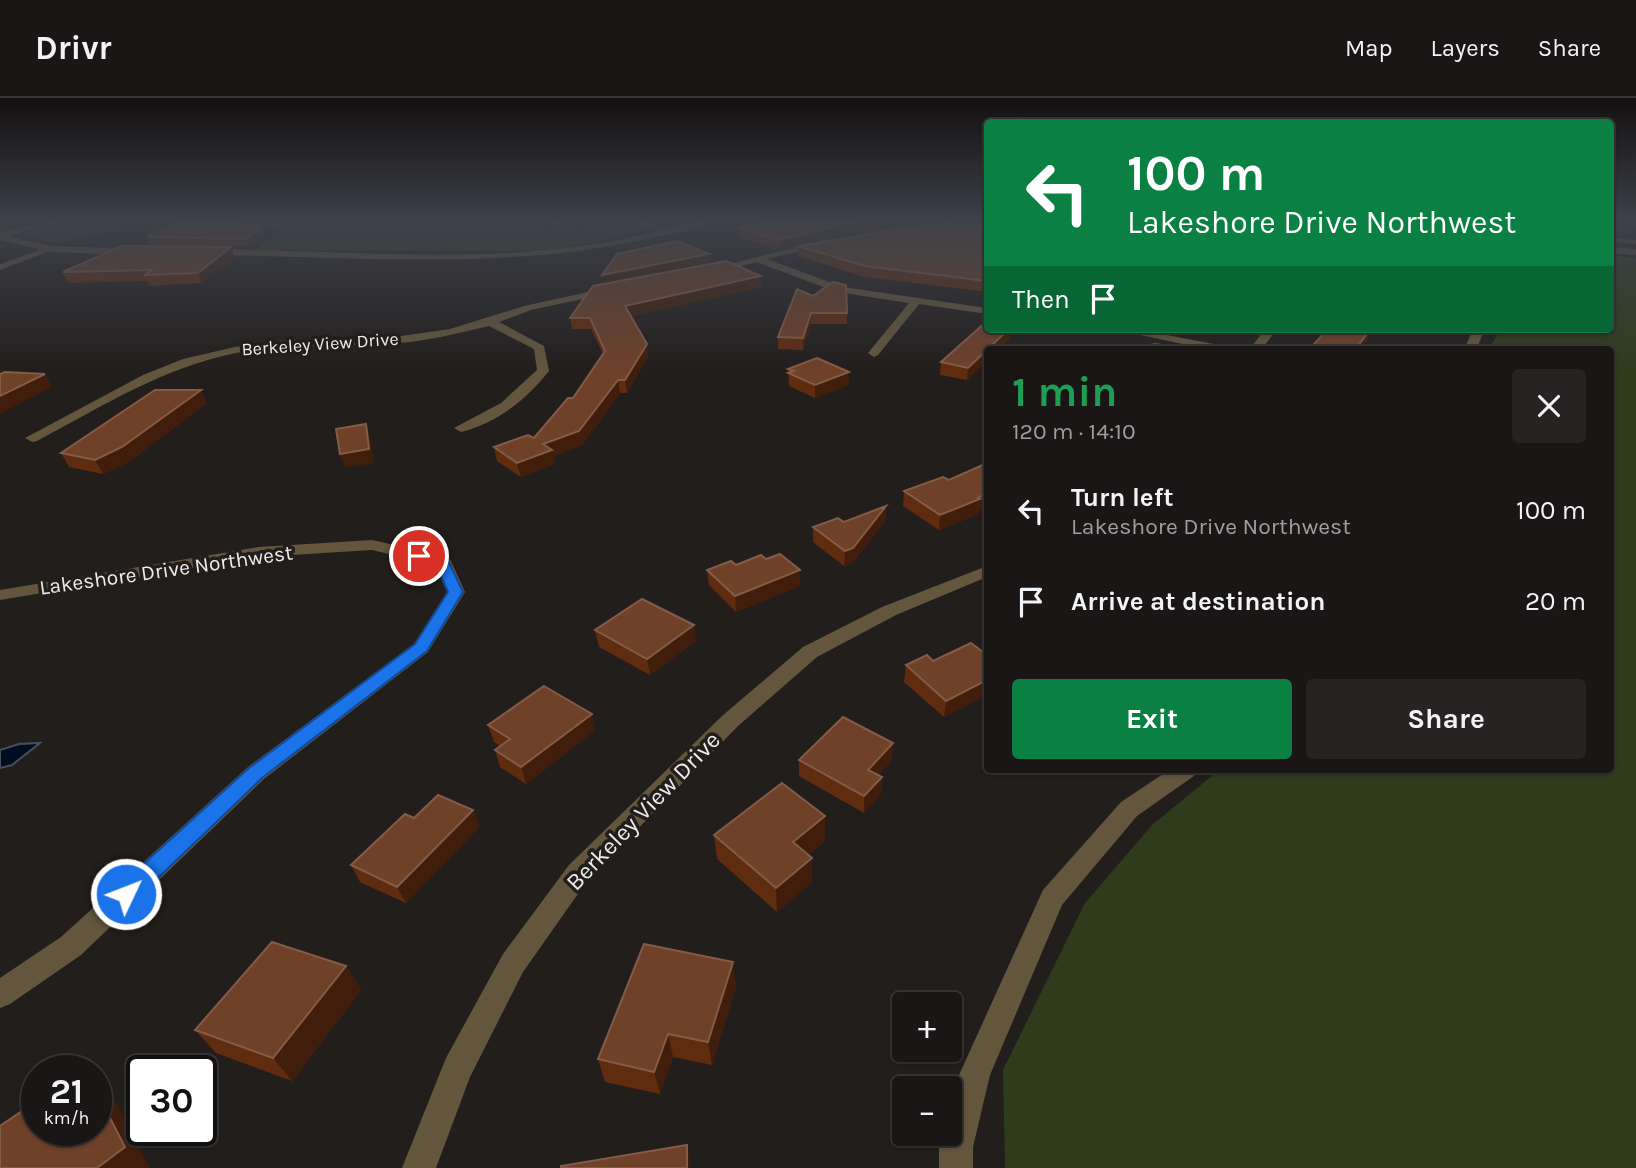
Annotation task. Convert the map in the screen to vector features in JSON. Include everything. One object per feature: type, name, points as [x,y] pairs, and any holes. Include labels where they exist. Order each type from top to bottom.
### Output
[{"type":"street","points":[[696,273],[706,271]]},
{"type":"street","points":[[788,271],[828,287],[984,311]]},
{"type":"street","name":"Berkeley View Drive","points":[[32,438],[147,378],[187,362],[235,350],[284,343],[387,341],[450,332],[490,322],[528,308],[619,288]]},
{"type":"street","points":[[874,353],[915,302]]},
{"type":"street","points":[[461,428],[488,419],[504,410],[542,371],[540,348],[524,337],[490,322]]},
{"type":"street","points":[[1139,333],[1208,346]]},
{"type":"street","name":"Lakeshore Drive Northwest","points":[[0,595],[259,552],[372,545],[442,561],[456,592],[421,648],[256,773],[71,946],[0,994]]},
{"type":"street","name":"Berkeley View Drive","points":[[419,1168],[457,1069],[513,963],[578,873],[730,721],[810,652],[890,611],[984,572]]},
{"type":"street","points":[[956,1168],[956,1147],[975,1075],[1052,898],[1129,808],[1182,773]]},
{"type":"green space","points":[[1614,271],[1636,271],[1636,1168],[1005,1168],[1003,1070],[1085,903],[1152,825],[1215,773],[1614,773],[1614,346],[1490,346],[1499,333],[1614,333]]},
{"type":"water","points":[[40,743],[12,765],[0,768],[0,750],[19,744]]},
{"type":"building","points":[[151,271],[201,271],[198,273],[144,275]]},
{"type":"building","points":[[605,271],[623,271],[602,275]]},
{"type":"building","points":[[673,271],[749,271],[761,276],[625,306],[647,344],[625,380],[618,380],[579,431],[543,444],[552,450],[517,463],[494,447],[528,435],[534,438],[568,398],[573,398],[605,351],[590,318],[570,318],[593,286]]},
{"type":"building","points":[[905,271],[984,271],[984,281]]},
{"type":"building","points":[[833,282],[846,285],[847,313],[811,313],[803,338],[778,337],[797,289],[813,296]]},
{"type":"building","points":[[984,324],[984,333],[1005,333],[991,346],[984,346],[984,353],[968,368],[941,362]]},
{"type":"building","points":[[1324,333],[1368,333],[1358,346],[1313,345]]},
{"type":"building","points":[[817,358],[849,372],[815,385],[788,373],[794,371],[788,369]]},
{"type":"building","points":[[0,374],[45,374],[0,396]]},
{"type":"building","points":[[155,390],[201,390],[122,447],[95,460],[61,453]]},
{"type":"building","points":[[366,424],[369,449],[340,454],[336,429]]},
{"type":"building","points":[[984,464],[984,495],[978,498],[980,499],[940,515],[904,491],[943,477],[949,480]]},
{"type":"building","points":[[886,506],[853,548],[845,551],[813,527],[838,518],[844,522]]},
{"type":"building","points":[[780,554],[800,570],[735,596],[707,570],[731,561],[736,565],[761,555],[766,559]]},
{"type":"building","points":[[642,599],[694,625],[647,659],[595,630]]},
{"type":"building","points":[[971,643],[984,653],[984,682],[946,701],[906,665],[927,655],[933,661]]},
{"type":"building","points":[[544,686],[592,714],[521,767],[495,750],[510,739],[488,725]]},
{"type":"building","points":[[843,717],[893,743],[868,770],[882,777],[864,796],[799,760]]},
{"type":"building","points":[[782,783],[825,816],[793,842],[812,858],[776,888],[714,835]]},
{"type":"building","points":[[438,795],[473,810],[397,887],[351,865],[405,814],[414,818]]},
{"type":"building","points":[[272,942],[346,966],[273,1058],[195,1030]]},
{"type":"building","points":[[644,944],[733,962],[708,1042],[668,1034],[654,1072],[598,1059]]},
{"type":"building","points":[[21,1112],[21,1146],[112,1146],[112,1122],[125,1147],[97,1168],[0,1168],[0,1126]]},
{"type":"building","points":[[687,1145],[687,1168],[561,1168],[561,1166]]},
{"type":"route","points":[[126,894],[256,773],[421,648],[456,592],[442,561],[419,556]]}]
